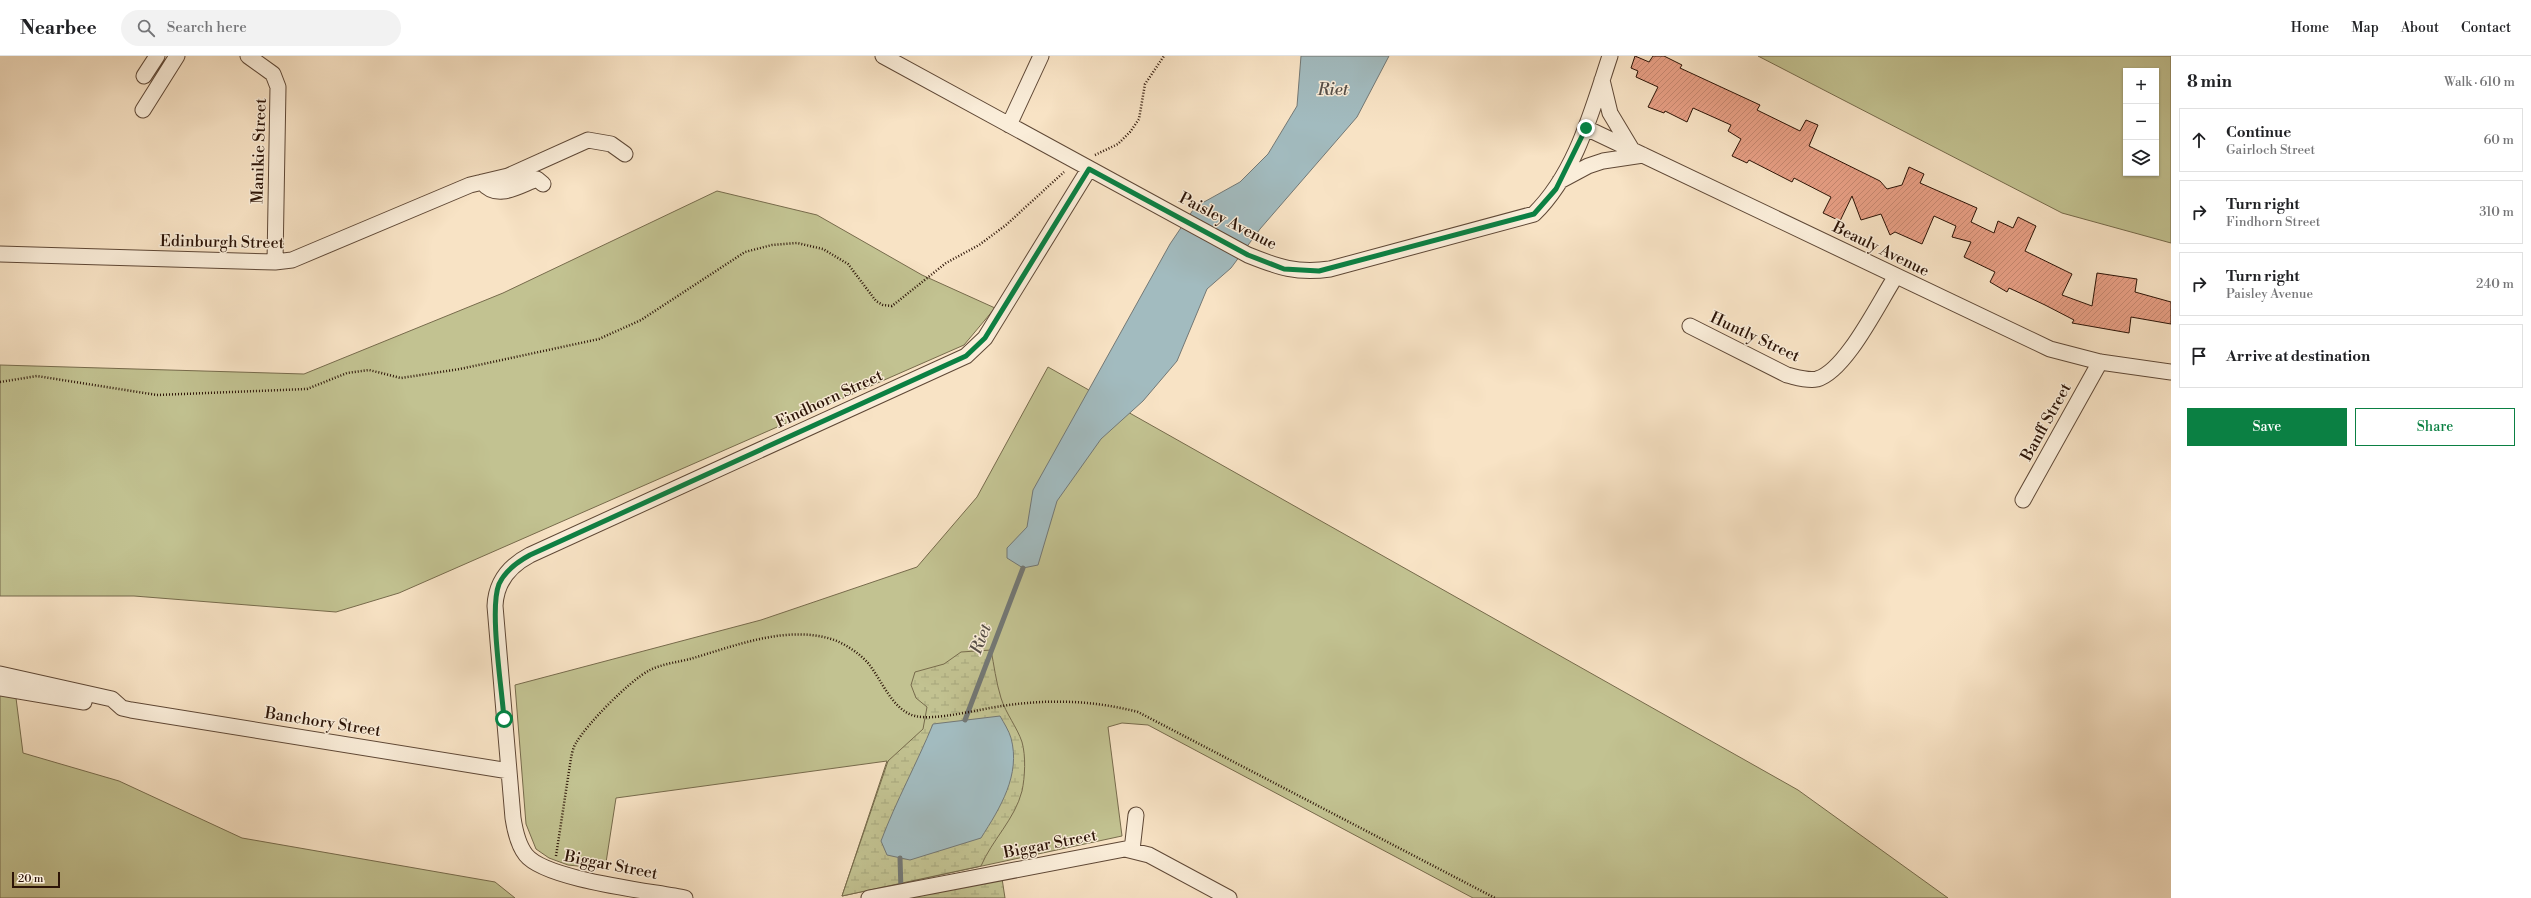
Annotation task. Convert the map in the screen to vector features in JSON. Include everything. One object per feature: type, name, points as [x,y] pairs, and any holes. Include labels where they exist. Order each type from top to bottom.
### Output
[{"type":"street","points":[[144,76],[157,56]]},
{"type":"street","points":[[143,110],[177,56]]},
{"type":"street","name":"Paisley Avenue","points":[[884,56],[1248,255],[1284,269],[1295,271],[1330,269],[1534,214],[1546,202],[1560,181],[1586,128],[1610,56]]},
{"type":"street","points":[[1008,125],[1041,56]]},
{"type":"street","name":"Manikie Street","points":[[253,57],[273,74],[278,87],[275,262]]},
{"type":"street","points":[[1560,181],[1588,166],[1637,152],[1610,112],[1602,80]]},
{"type":"street","name":"Beauly Avenue","points":[[1586,128],[2050,349],[2100,362],[2171,372]]},
{"type":"street","name":"Edinburgh Street","points":[[0,254],[275,262],[301,258],[478,182],[508,176],[588,140],[611,144],[624,154]]},
{"type":"street","name":"Findhorn Street","points":[[509,771],[495,606],[497,591],[505,574],[530,555],[966,356],[985,338],[1084,166]]},
{"type":"street","points":[[478,182],[488,189],[501,193],[537,179],[543,184]]},
{"type":"street","name":"Huntly Street","points":[[1690,326],[1787,374],[1802,379],[1816,379],[1835,369],[1848,354],[1896,276]]},
{"type":"street","name":"Banff Street","points":[[2023,500],[2100,362]]},
{"type":"street","points":[[0,674],[112,698],[127,709]]},
{"type":"street","name":"Banchory Street","points":[[0,688],[509,771]]},
{"type":"street","name":"Biggar Street","points":[[509,771],[514,829],[523,851],[532,861],[553,872],[685,898]]},
{"type":"street","points":[[1132,850],[1136,815]]},
{"type":"street","name":"Biggar Street","points":[[869,898],[924,886],[1118,850],[1132,850],[1150,855],[1229,898]]},
{"type":"path","points":[[0,382],[37,376],[157,395],[307,389],[346,373],[369,370],[401,378],[460,369],[599,338],[641,320],[746,252],[772,245],[797,243],[823,249],[848,264],[876,301],[892,306],[946,263],[979,245],[1006,226],[1058,175],[1084,166],[1118,144],[1130,132],[1139,119],[1145,84],[1164,56]]},
{"type":"path","points":[[553,872],[571,758],[575,744],[615,698],[649,670],[749,642],[801,634],[820,636],[851,648],[868,662],[892,698],[903,710],[914,716],[928,717],[1005,706],[1075,701],[1110,705],[1138,712],[1495,898]]},
{"type":"green space","points":[[1758,56],[2171,56],[2171,243],[2062,213]]},
{"type":"green space","points":[[717,191],[817,215],[922,275],[995,308],[964,345],[399,593],[336,612],[134,596],[0,596],[0,365],[304,374],[503,293]]},
{"type":"green space","points":[[1048,367],[1798,790],[1948,898],[1473,898],[1148,725],[1122,723],[1108,727],[1122,836],[842,896],[887,761],[616,798],[605,869],[568,865],[549,858],[536,849],[526,824],[515,685],[761,620],[917,567],[977,497]]},
{"type":"green space","points":[[991,650],[996,680],[1001,698],[1020,736],[1025,760],[1022,791],[1019,801],[1009,820],[991,847],[981,866],[842,896],[888,761],[923,729],[927,707],[916,698],[911,685],[915,672],[944,664],[961,652]]},
{"type":"green space","points":[[0,695],[16,698],[23,753],[119,781],[242,838],[495,882],[515,898],[0,898]]},
{"type":"green space","points":[[1001,872],[1005,898],[880,898]]},
{"type":"water","name":"Riet","points":[[1301,56],[1389,56],[1357,117],[1260,229],[1231,268],[1207,289],[1177,361],[1143,401],[1101,439],[1057,501],[1038,565],[1023,568],[1007,558],[1007,548],[1027,527],[1033,490],[1170,244],[1195,207],[1240,182],[1268,154],[1297,106]]},
{"type":"water","points":[[1000,716],[1011,738],[1013,765],[1011,778],[1007,791],[995,815],[981,838],[910,860],[887,855],[881,841],[893,811],[933,724]]},
{"type":"building","points":[[1635,56],[1649,62],[1653,56],[1664,56],[1682,65],[1680,68],[1760,105],[1757,110],[1800,131],[1806,120],[1818,125],[1809,146],[1880,181],[1887,189],[1902,185],[1909,167],[1924,174],[1920,183],[1977,208],[1971,222],[1994,233],[1998,221],[2013,228],[2018,217],[2036,226],[2025,251],[2072,274],[2062,295],[2092,306],[2097,273],[2137,279],[2135,292],[2171,302],[2171,324],[2131,317],[2129,333],[2072,323],[2074,320],[2045,305],[2009,288],[2007,292],[1990,282],[1995,272],[1964,257],[1971,242],[1952,237],[1956,226],[1934,216],[1922,244],[1895,232],[1890,235],[1881,214],[1861,220],[1852,196],[1840,221],[1823,213],[1831,197],[1794,178],[1792,182],[1749,160],[1747,163],[1732,156],[1741,139],[1728,131],[1731,125],[1693,108],[1687,122],[1665,111],[1664,113],[1648,107],[1658,87],[1636,77],[1638,71],[1631,68]]},
{"type":"waterway","name":"Riet","points":[[965,720],[1023,568]]},
{"type":"waterway","name":"Riet","points":[[900,858],[901,891]]},
{"type":"route","points":[[504,719],[495,606],[497,591],[500,583],[505,574],[511,568],[530,555],[966,356],[977,348],[985,338],[1089,169],[1248,255],[1284,269],[1295,271],[1319,271],[1534,214],[1556,189],[1586,128]]}]
